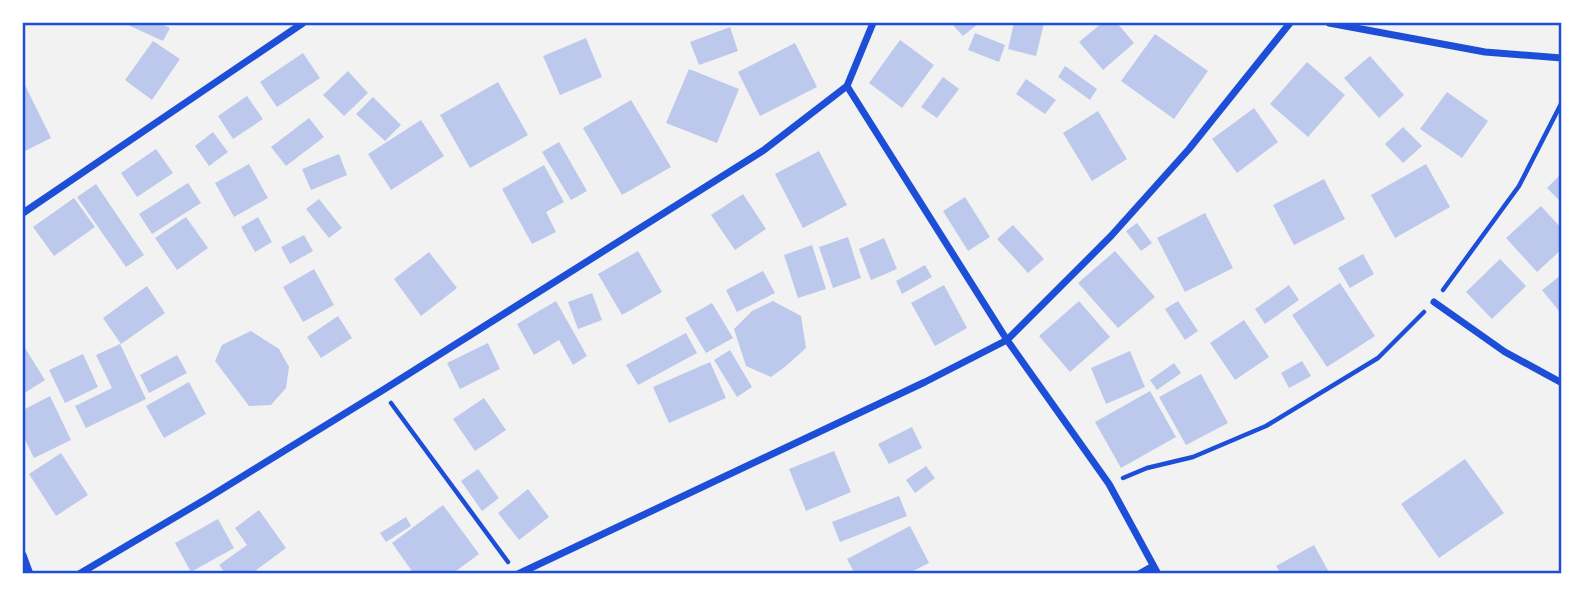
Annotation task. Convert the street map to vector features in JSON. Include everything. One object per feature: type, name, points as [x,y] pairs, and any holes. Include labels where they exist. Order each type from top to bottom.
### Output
[{"type":"street","points":[[23,213],[303,23]]},
{"type":"street","points":[[79,574],[383,390],[764,150],[847,86],[873,23]]},
{"type":"street","points":[[518,574],[925,382],[1007,340],[1111,236],[1189,149],[1290,23]]},
{"type":"street","points":[[1329,23],[1485,52],[1562,58]]},
{"type":"street","points":[[847,86],[1007,340],[1109,484],[1158,574]]},
{"type":"street","points":[[1434,302],[1505,352],[1562,383]]},
{"type":"street","points":[[23,555],[30,574]]},
{"type":"street","points":[[1139,574],[1153,566]]},
{"type":"path","points":[[1109,484],[1147,468],[1193,457],[1266,426],[1378,358],[1434,302],[1519,186],[1562,102]]},
{"type":"path","points":[[383,390],[509,564]]},
{"type":"building","points":[[159,23],[170,28],[163,41],[128,25]]},
{"type":"building","points":[[951,23],[979,23],[963,36]]},
{"type":"building","points":[[1014,23],[1044,23],[1036,56],[1008,49]]},
{"type":"building","points":[[1102,23],[1117,23],[1134,43],[1103,70],[1079,42]]},
{"type":"building","points":[[730,27],[738,51],[699,65],[690,42]]},
{"type":"building","points":[[975,33],[1005,45],[999,62],[968,50]]},
{"type":"building","points":[[1155,34],[1208,71],[1174,119],[1121,81]]},
{"type":"building","points":[[586,38],[602,77],[560,95],[543,56]]},
{"type":"building","points":[[900,40],[934,65],[902,108],[869,83]]},
{"type":"building","points":[[153,41],[180,59],[152,100],[125,80]]},
{"type":"building","points":[[795,43],[817,87],[760,116],[738,72]]},
{"type":"building","points":[[303,53],[320,78],[277,107],[260,82]]},
{"type":"building","points":[[1370,56],[1404,95],[1379,118],[1344,78]]},
{"type":"building","points":[[1307,62],[1345,95],[1308,137],[1270,104]]},
{"type":"building","points":[[1065,66],[1097,89],[1090,100],[1058,77]]},
{"type":"building","points":[[689,69],[739,89],[717,143],[666,123]]},
{"type":"building","points":[[348,71],[368,93],[344,116],[323,95]]},
{"type":"building","points":[[943,77],[959,89],[937,118],[921,107]]},
{"type":"building","points":[[1026,79],[1056,100],[1045,114],[1016,94]]},
{"type":"building","points":[[23,81],[51,138],[23,152]]},
{"type":"building","points":[[498,82],[528,135],[470,168],[440,115]]},
{"type":"building","points":[[1447,92],[1488,121],[1462,158],[1420,129]]},
{"type":"building","points":[[247,96],[263,119],[233,139],[218,116]]},
{"type":"building","points":[[373,97],[401,125],[385,141],[356,114]]},
{"type":"building","points":[[631,100],[671,167],[622,195],[583,128]]},
{"type":"building","points":[[1254,108],[1278,142],[1237,173],[1212,139]]},
{"type":"building","points":[[1098,111],[1127,159],[1092,181],[1063,133]]},
{"type":"building","points":[[309,118],[324,137],[286,166],[271,147]]},
{"type":"building","points":[[421,120],[444,156],[391,190],[368,154]]},
{"type":"building","points":[[1403,127],[1422,146],[1403,163],[1385,144]]},
{"type":"building","points":[[213,132],[228,152],[209,166],[195,146]]},
{"type":"building","points":[[559,142],[587,191],[571,200],[542,152]]},
{"type":"building","points":[[156,149],[173,173],[137,197],[121,173]]},
{"type":"building","points":[[819,151],[847,205],[803,228],[775,174]]},
{"type":"building","points":[[339,154],[347,175],[311,190],[302,169]]},
{"type":"building","points":[[249,164],[268,198],[234,217],[215,183]]},
{"type":"building","points":[[1426,164],[1450,207],[1395,238],[1371,195]]},
{"type":"building","points":[[544,165],[564,202],[546,212],[556,232],[532,244],[502,189]]},
{"type":"building","points":[[1562,173],[1562,203],[1547,188]]},
{"type":"building","points":[[1324,179],[1345,219],[1294,245],[1273,205]]},
{"type":"building","points":[[188,183],[201,203],[152,234],[139,214]]},
{"type":"building","points":[[96,184],[144,255],[126,267],[77,197]]},
{"type":"building","points":[[743,194],[766,229],[735,250],[711,215]]},
{"type":"building","points":[[965,197],[990,237],[968,251],[943,211]]},
{"type":"building","points":[[74,198],[95,227],[54,256],[33,227]]},
{"type":"building","points":[[319,199],[342,228],[329,238],[306,209]]},
{"type":"building","points":[[1541,206],[1562,229],[1562,249],[1537,272],[1506,238]]},
{"type":"building","points":[[1205,213],[1233,268],[1185,292],[1157,238]]},
{"type":"building","points":[[186,217],[208,248],[177,270],[155,238]]},
{"type":"building","points":[[258,217],[272,242],[255,252],[241,227]]},
{"type":"building","points":[[1137,223],[1152,243],[1141,251],[1126,231]]},
{"type":"building","points":[[1013,225],[1044,259],[1028,273],[997,239]]},
{"type":"building","points":[[304,235],[313,251],[290,264],[281,247]]},
{"type":"building","points":[[848,237],[861,278],[833,288],[819,247]]},
{"type":"building","points":[[884,238],[897,269],[871,280],[859,249]]},
{"type":"building","points":[[812,245],[826,289],[798,298],[784,255]]},
{"type":"building","points":[[638,251],[662,292],[622,315],[598,274]]},
{"type":"building","points":[[1115,251],[1155,297],[1118,328],[1078,283]]},
{"type":"building","points":[[429,252],[457,288],[421,316],[394,279]]},
{"type":"building","points":[[1363,254],[1374,274],[1350,288],[1338,268]]},
{"type":"building","points":[[1500,259],[1526,286],[1492,319],[1466,292]]},
{"type":"building","points":[[925,265],[932,277],[902,294],[896,281]]},
{"type":"building","points":[[314,269],[334,305],[303,322],[283,287]]},
{"type":"building","points":[[763,271],[775,293],[737,312],[726,290]]},
{"type":"building","points":[[1561,275],[1562,309],[1559,311],[1542,290]]},
{"type":"building","points":[[1340,283],[1375,336],[1327,367],[1292,315]]},
{"type":"building","points":[[944,285],[967,328],[935,346],[911,303]]},
{"type":"building","points":[[1289,285],[1299,300],[1265,324],[1255,309]]},
{"type":"building","points":[[147,286],[165,313],[121,344],[103,318]]},
{"type":"building","points":[[592,293],[602,320],[578,329],[568,302]]},
{"type":"building","points":[[556,301],[587,356],[573,365],[559,340],[534,355],[517,324]]},
{"type":"building","points":[[773,301],[801,316],[806,348],[771,377],[746,366],[734,329],[752,311]]},
{"type":"building","points":[[1079,301],[1110,337],[1070,372],[1039,336]]},
{"type":"building","points":[[1178,301],[1198,331],[1185,340],[1165,309]]},
{"type":"building","points":[[712,303],[733,338],[706,353],[685,318]]},
{"type":"building","points":[[338,316],[352,338],[321,358],[307,337]]},
{"type":"building","points":[[1244,320],[1269,357],[1235,380],[1210,343]]},
{"type":"building","points":[[251,331],[279,349],[289,367],[286,388],[271,405],[249,406],[215,361],[222,345]]},
{"type":"building","points":[[686,333],[697,353],[638,385],[626,365]]},
{"type":"building","points":[[488,343],[500,369],[460,389],[447,363]]},
{"type":"building","points":[[120,344],[146,399],[86,428],[75,406],[112,388],[96,355]]},
{"type":"building","points":[[23,345],[45,380],[23,394]]},
{"type":"building","points":[[730,350],[752,387],[737,397],[714,360]]},
{"type":"building","points":[[1130,351],[1145,387],[1106,404],[1091,368]]},
{"type":"building","points":[[83,354],[98,387],[65,403],[49,370]]},
{"type":"building","points":[[177,355],[187,373],[149,393],[140,375]]},
{"type":"building","points":[[1302,361],[1311,376],[1289,388],[1281,373]]},
{"type":"building","points":[[710,362],[726,398],[669,423],[653,387]]},
{"type":"building","points":[[1174,363],[1181,373],[1157,390],[1150,380]]},
{"type":"building","points":[[1201,374],[1228,423],[1186,445],[1159,397]]},
{"type":"building","points":[[189,382],[206,414],[164,438],[146,406]]},
{"type":"building","points":[[1150,391],[1176,437],[1121,468],[1095,422]]},
{"type":"building","points":[[50,396],[71,440],[34,458],[23,436],[23,410]]},
{"type":"building","points":[[484,398],[506,430],[475,451],[453,419]]},
{"type":"building","points":[[912,427],[922,448],[889,464],[878,444]]},
{"type":"building","points":[[834,451],[851,492],[806,511],[789,469]]},
{"type":"building","points":[[61,453],[88,495],[56,516],[29,474]]},
{"type":"building","points":[[1465,459],[1504,513],[1439,558],[1401,504]]},
{"type":"building","points":[[926,466],[935,478],[915,493],[906,480]]},
{"type":"building","points":[[478,469],[499,498],[482,511],[461,481]]},
{"type":"building","points":[[528,489],[549,517],[519,540],[498,513]]},
{"type":"building","points":[[899,496],[907,516],[840,542],[832,522]]},
{"type":"building","points":[[443,505],[479,554],[452,574],[414,574],[392,543]]},
{"type":"building","points":[[259,510],[286,548],[251,574],[226,574],[219,565],[247,545],[235,528]]},
{"type":"building","points":[[406,517],[411,526],[386,542],[380,533]]},
{"type":"building","points":[[218,519],[234,548],[191,572],[175,543]]},
{"type":"building","points":[[910,526],[929,563],[907,574],[855,574],[847,559]]},
{"type":"building","points":[[1314,545],[1330,574],[1281,574],[1276,566]]}]
